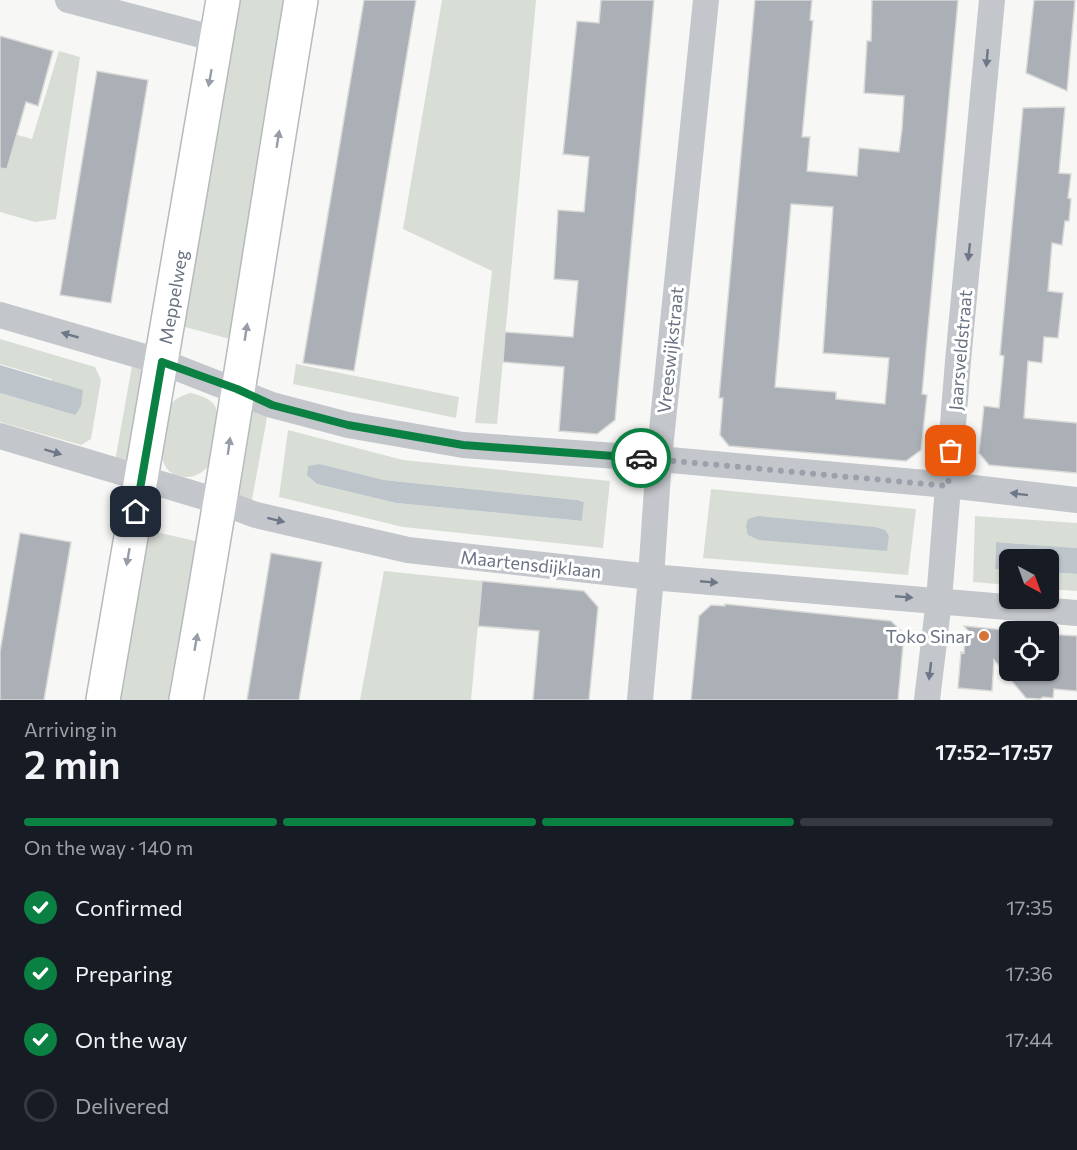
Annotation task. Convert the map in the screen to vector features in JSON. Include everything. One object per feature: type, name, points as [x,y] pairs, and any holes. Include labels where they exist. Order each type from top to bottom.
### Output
[{"type":"main road","name":"Meppelweg","points":[[103,700],[223,0]]},
{"type":"main road","points":[[186,700],[221,502],[237,389],[301,0]]},
{"type":"street","points":[[68,0],[216,39]]},
{"type":"street","name":"Vreeswijkstraat","points":[[640,700],[659,459],[706,0]]},
{"type":"street","name":"Jaarsveldstraat","points":[[927,700],[939,600],[992,0]]},
{"type":"street","points":[[0,315],[162,362],[237,389],[272,405],[348,425],[463,445],[659,459],[1077,500]]},
{"type":"street","name":"Maartensdijklaan","points":[[0,436],[221,502],[256,515],[408,550],[651,577],[1077,613]]},
{"type":"shaded area","points":[[238,0],[290,0],[241,342],[174,324]]},
{"type":"shaded area","points":[[442,0],[536,0],[497,424],[475,423],[492,271],[403,229]]},
{"type":"shaded area","points":[[59,51],[80,57],[56,219],[35,222],[0,212],[0,130],[32,139]]},
{"type":"shaded area","points":[[0,339],[95,367],[101,380],[91,439],[81,445],[0,422],[0,393],[75,415],[51,379],[0,364]]},
{"type":"shaded area","points":[[296,364],[459,397],[456,418],[293,384]]},
{"type":"shaded area","points":[[0,365],[83,390],[81,406],[75,415],[0,393]]},
{"type":"shaded area","points":[[132,366],[143,369],[148,375],[132,461],[115,461]]},
{"type":"shaded area","points":[[191,393],[213,403],[217,427],[209,465],[192,477],[185,477],[169,471],[162,451],[169,407],[179,398]]},
{"type":"shaded area","points":[[250,409],[268,412],[251,505],[236,502]]},
{"type":"shaded area","points":[[288,430],[403,460],[610,481],[603,548],[403,527],[279,497]],"holes":[[[320,464],[384,480],[577,500],[584,502],[582,521],[396,503],[317,484],[312,478]]]},
{"type":"shaded area","points":[[320,464],[384,480],[577,500],[584,502],[582,521],[396,503],[317,484],[307,475],[308,466]]},
{"type":"shaded area","points":[[711,489],[916,509],[908,575],[703,558]]},
{"type":"shaded area","points":[[758,516],[875,527],[885,530],[889,536],[887,551],[759,540],[748,535],[746,526],[748,519]]},
{"type":"shaded area","points":[[975,516],[1077,523],[1077,548],[996,542],[995,568],[999,569],[999,584],[973,582]]},
{"type":"shaded area","points":[[151,531],[200,542],[171,700],[118,700],[139,571]]},
{"type":"shaded area","points":[[996,542],[1077,548],[1077,574],[1059,573],[1059,549],[999,549],[999,569],[995,569]]},
{"type":"shaded area","points":[[384,571],[482,581],[471,700],[360,700]]},
{"type":"shaded area","points":[[1059,573],[1077,574],[1077,591],[1059,590]]},
{"type":"building","points":[[364,0],[416,0],[354,371],[303,363]]},
{"type":"building","points":[[601,0],[654,0],[615,420],[597,434],[559,431],[564,367],[503,362],[505,332],[573,337],[578,281],[554,279],[558,210],[584,212],[589,157],[563,154],[577,21],[599,23]]},
{"type":"building","points":[[755,0],[812,0],[810,20],[813,21],[802,137],[810,137],[807,171],[857,176],[859,148],[899,152],[902,129],[904,96],[864,93],[867,41],[871,41],[872,0],[958,0],[922,394],[927,395],[921,450],[906,461],[729,446],[720,435],[723,398],[719,398]],"holes":[[[791,204],[833,207],[823,353],[889,358],[885,404],[836,399],[836,392],[775,387]]]},
{"type":"building","points":[[1034,0],[1075,0],[1067,91],[1026,73]]},
{"type":"building","points":[[0,36],[53,51],[38,106],[26,102],[7,169],[0,168]]},
{"type":"building","points":[[97,71],[148,80],[111,303],[60,295]]},
{"type":"building","points":[[1065,107],[1059,173],[1071,174],[1068,198],[1071,199],[1069,221],[1065,221],[1062,245],[1052,243],[1048,291],[1063,293],[1058,338],[1044,337],[1042,363],[1028,361],[1024,418],[1077,423],[1077,473],[989,465],[979,453],[984,406],[999,408],[1004,356],[1000,355],[1023,108]]},
{"type":"building","points":[[20,533],[71,542],[44,700],[0,700],[0,652]]},
{"type":"building","points":[[271,553],[322,562],[299,700],[247,700]]},
{"type":"building","points":[[482,581],[584,591],[598,607],[589,700],[533,700],[539,631],[478,626]]},
{"type":"building","points":[[725,604],[891,621],[904,634],[898,700],[691,700],[699,616],[711,605],[725,606]]},
{"type":"building","points":[[964,626],[999,629],[999,666],[994,660],[992,691],[958,688],[961,652],[964,653],[965,639],[971,634]]},
{"type":"building","points":[[1059,635],[1077,636],[1077,691],[1054,689],[1053,698],[1026,698],[1012,681],[1059,681]]},
{"type":"way so far","points":[[641,458],[948,486],[951,451]]},
{"type":"place","name":"Toko Sinar","points":[[984,636]]},
{"type":"route","points":[[136,512],[162,362],[237,389],[272,405],[348,425],[463,445],[641,458]]}]
